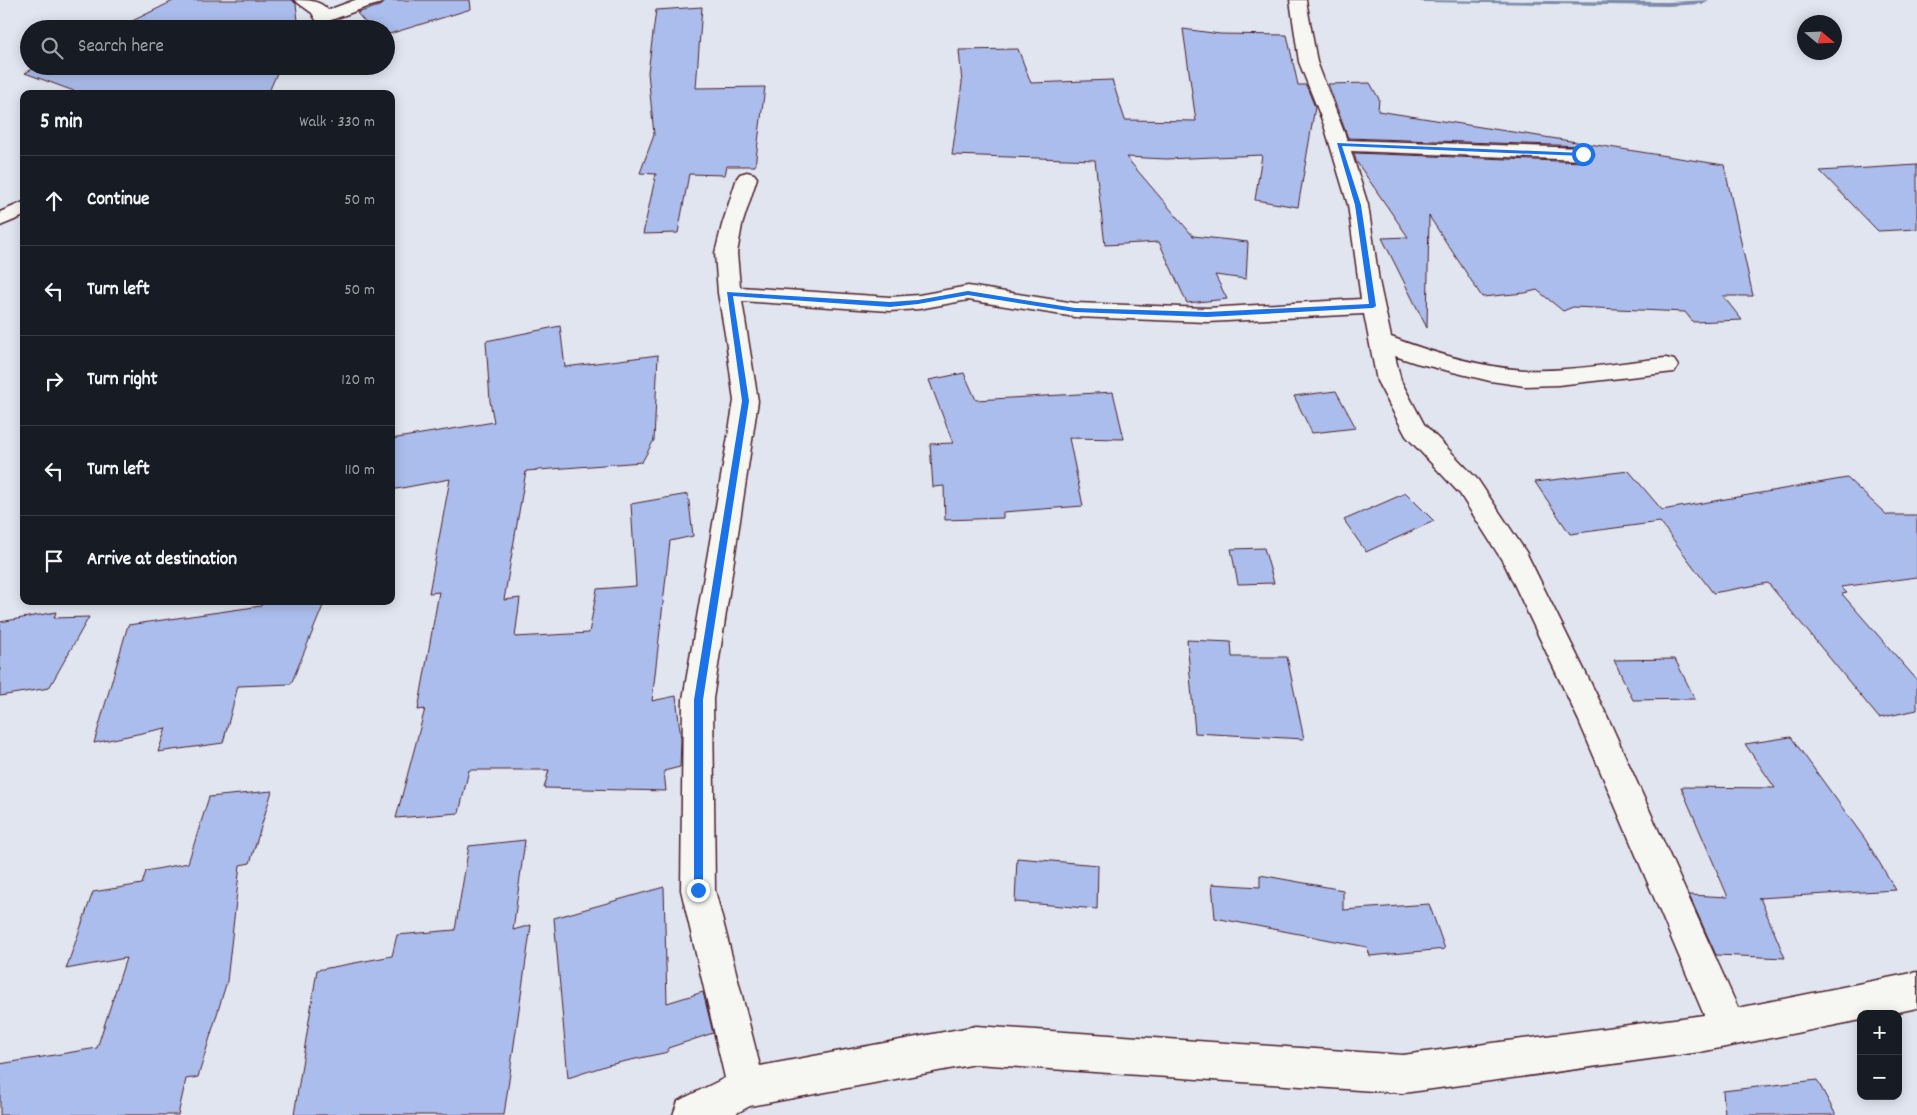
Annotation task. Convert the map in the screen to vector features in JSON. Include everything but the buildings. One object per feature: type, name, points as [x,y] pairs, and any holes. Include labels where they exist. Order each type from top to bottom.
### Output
[{"type":"street","points":[[302,0],[319,10],[323,18],[376,0]]},
{"type":"street","points":[[1298,0],[1308,62],[1339,145],[1358,205],[1373,306],[1389,380],[1415,430],[1469,486],[1516,560],[1594,720],[1728,1028]]},
{"type":"street","points":[[1339,145],[1583,154]]},
{"type":"street","points":[[746,1088],[698,890],[698,700],[746,401],[729,293],[726,253],[732,225],[747,178]]},
{"type":"street","points":[[0,220],[20,210]]},
{"type":"street","points":[[729,293],[890,304],[918,302],[968,293],[1075,310],[1207,315],[1373,306]]},
{"type":"street","points":[[1382,342],[1416,355],[1490,373],[1525,378],[1558,377],[1666,366]]},
{"type":"street","points":[[692,1115],[746,1088],[976,1045],[1403,1074],[1700,1034],[1917,990]]},
{"type":"waterway","points":[[1422,0],[1668,4],[1702,2],[1705,0]]},
{"type":"route","points":[[698,890],[698,700],[746,401],[738,340],[729,293],[890,304],[918,302],[968,293],[1075,310],[1207,315],[1373,306],[1358,205],[1339,145],[1583,154]]}]
